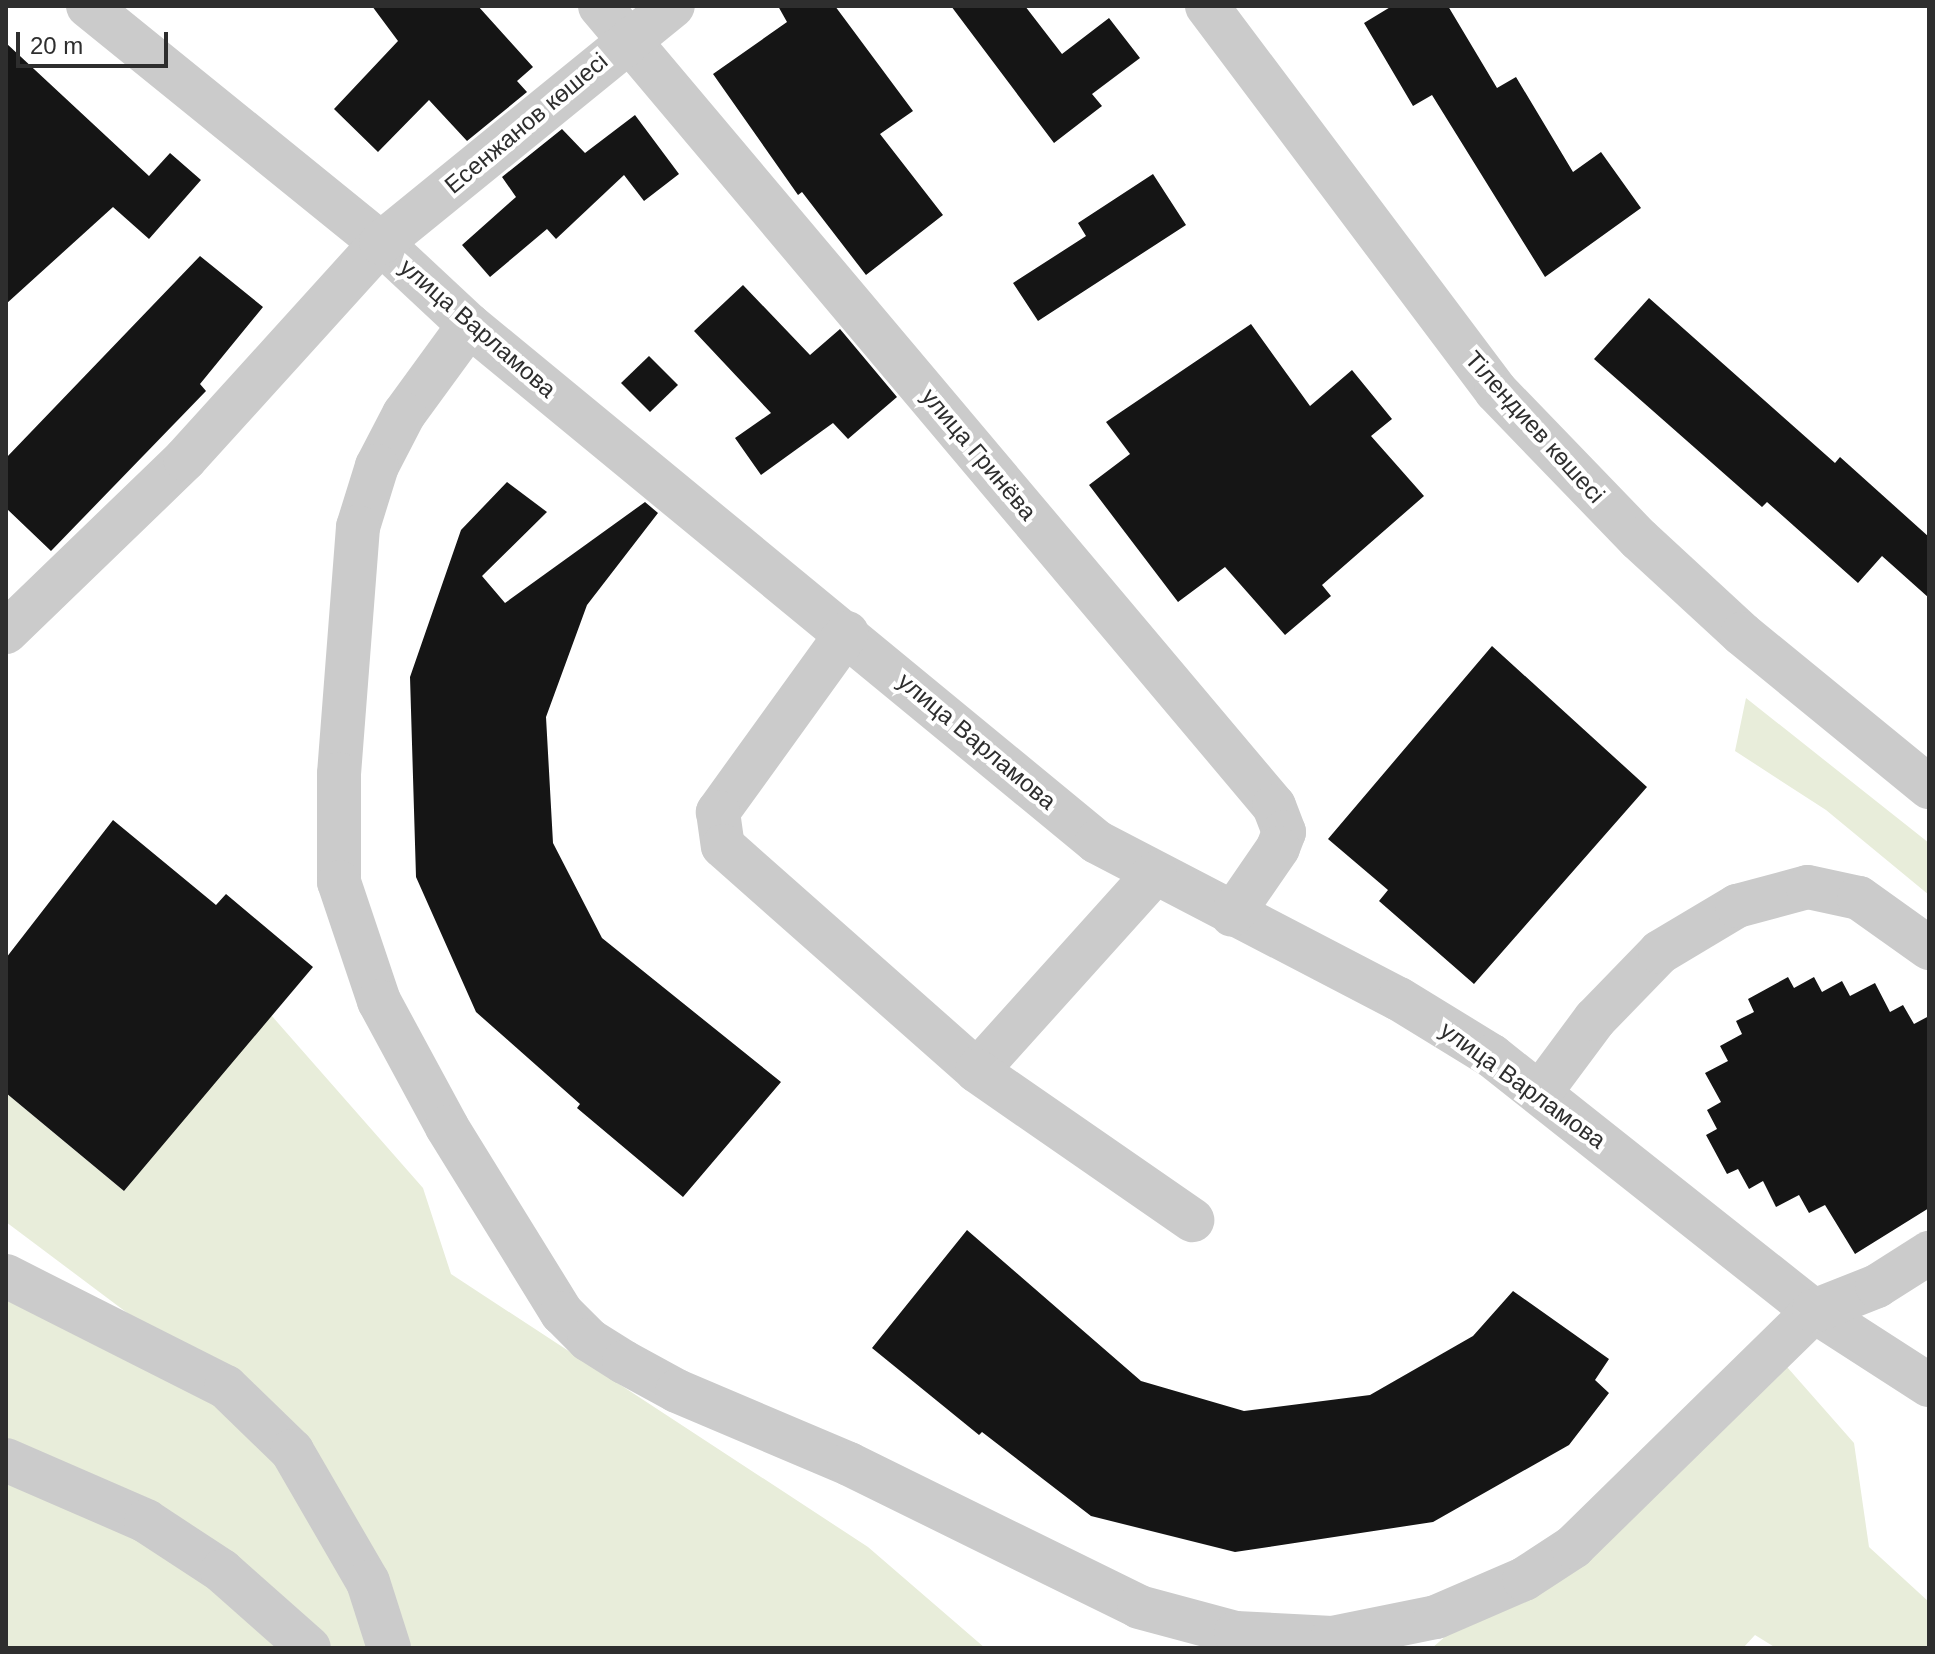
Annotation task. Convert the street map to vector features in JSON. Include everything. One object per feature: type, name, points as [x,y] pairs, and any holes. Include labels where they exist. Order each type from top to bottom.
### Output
[{"type":"street","name":"улица Варламова","points":[[88,6],[381,243],[469,325],[847,633],[1097,842],[1232,915],[1399,999],[1540,1093],[1814,1311],[1929,1385]]},
{"type":"street","name":"Есенжанов көшесі","points":[[6,632],[185,459],[381,243],[615,21],[673,6]]},
{"type":"street","name":"Тілендиев көшесі","points":[[1207,6],[1496,391],[1639,539],[1742,634],[1929,787]]},
{"type":"street","name":"улица Гринёва","points":[[615,21],[1274,806],[1284,832],[1278,848],[1232,915]]},
{"type":"street","points":[[469,325],[404,414],[377,466],[358,527],[339,774],[339,882],[365,969],[413,1068],[524,1257],[562,1313],[589,1340],[677,1391],[849,1464],[1139,1607],[1236,1633],[1332,1638],[1390,1630],[1474,1603],[1573,1547],[1814,1311],[1877,1286],[1929,1253]]},
{"type":"street","points":[[847,633],[718,812],[723,846],[977,1071],[1192,1220]]},
{"type":"street","points":[[977,1071],[1155,873]]},
{"type":"street","points":[[1540,1093],[1595,1019],[1660,952],[1737,906],[1808,887],[1859,898],[1929,948]]},
{"type":"street","points":[[6,1276],[226,1387],[292,1451],[368,1582],[389,1648]]},
{"type":"street","points":[[6,1460],[146,1521],[222,1571],[309,1648]]},
{"type":"green space","points":[[1746,698],[1929,843],[1929,895],[1826,810],[1735,751]]},
{"type":"green space","points":[[271,1015],[423,1188],[451,1274],[868,1547],[985,1648],[6,1648],[6,1284],[222,1384],[6,1222],[6,1093],[124,1191]]},
{"type":"green space","points":[[1773,1351],[1854,1443],[1869,1547],[1929,1602],[1929,1648],[1776,1648],[1755,1635],[1743,1648],[1432,1648]]},
{"type":"building","points":[[372,6],[478,6],[533,67],[517,81],[527,92],[467,141],[429,100],[378,152],[334,109],[398,41]]},
{"type":"building","points":[[778,6],[835,6],[913,111],[880,134],[943,215],[866,275],[802,192],[798,195],[713,74],[787,22]]},
{"type":"building","points":[[951,6],[1025,6],[1062,54],[1109,18],[1140,58],[1092,94],[1102,106],[1054,143]]},
{"type":"building","points":[[1392,6],[1448,6],[1497,88],[1516,77],[1573,172],[1601,152],[1641,208],[1545,277],[1432,95],[1413,106],[1364,23]]},
{"type":"building","points":[[6,43],[149,176],[170,153],[201,180],[149,239],[113,207],[6,304]]},
{"type":"building","points":[[635,115],[679,174],[644,201],[624,175],[556,239],[547,229],[490,277],[462,245],[516,197],[502,177],[562,129],[585,153]]},
{"type":"building","points":[[1153,174],[1186,225],[1038,321],[1013,283],[1086,236],[1078,223]]},
{"type":"building","points":[[200,256],[263,307],[200,384],[206,391],[51,551],[6,508],[6,458]]},
{"type":"building","points":[[743,285],[810,355],[840,329],[897,397],[848,439],[833,423],[761,475],[735,438],[771,413],[694,331]]},
{"type":"building","points":[[1649,298],[1835,463],[1840,457],[1929,537],[1929,598],[1882,556],[1858,583],[1767,502],[1762,507],[1594,359]]},
{"type":"building","points":[[1251,324],[1310,406],[1352,370],[1392,419],[1371,436],[1424,496],[1322,585],[1331,596],[1285,635],[1225,567],[1178,602],[1089,485],[1130,454],[1106,422]]},
{"type":"building","points":[[649,356],[678,385],[650,412],[621,383]]},
{"type":"building","points":[[507,482],[547,512],[482,576],[505,603],[645,502],[658,513],[587,605],[546,717],[553,843],[602,938],[781,1082],[683,1197],[577,1108],[580,1104],[476,1012],[416,877],[410,677],[461,530]]},
{"type":"building","points":[[1492,646],[1647,787],[1474,984],[1379,901],[1388,890],[1328,839]]},
{"type":"building","points":[[113,820],[216,905],[226,894],[313,967],[124,1191],[6,1093],[6,958]]},
{"type":"building","points":[[1788,977],[1794,988],[1814,977],[1822,992],[1842,981],[1850,996],[1875,983],[1890,1012],[1903,1005],[1914,1024],[1929,1016],[1929,1208],[1855,1254],[1825,1205],[1809,1213],[1799,1195],[1776,1207],[1763,1181],[1749,1189],[1738,1169],[1727,1174],[1706,1135],[1717,1129],[1707,1110],[1721,1102],[1705,1073],[1728,1061],[1720,1046],[1742,1034],[1736,1021],[1754,1012],[1748,999]]},
{"type":"building","points":[[967,1230],[1141,1381],[1244,1411],[1370,1395],[1473,1336],[1513,1291],[1609,1359],[1595,1380],[1609,1393],[1569,1445],[1433,1522],[1235,1552],[1091,1516],[982,1432],[979,1435],[872,1348]]}]
